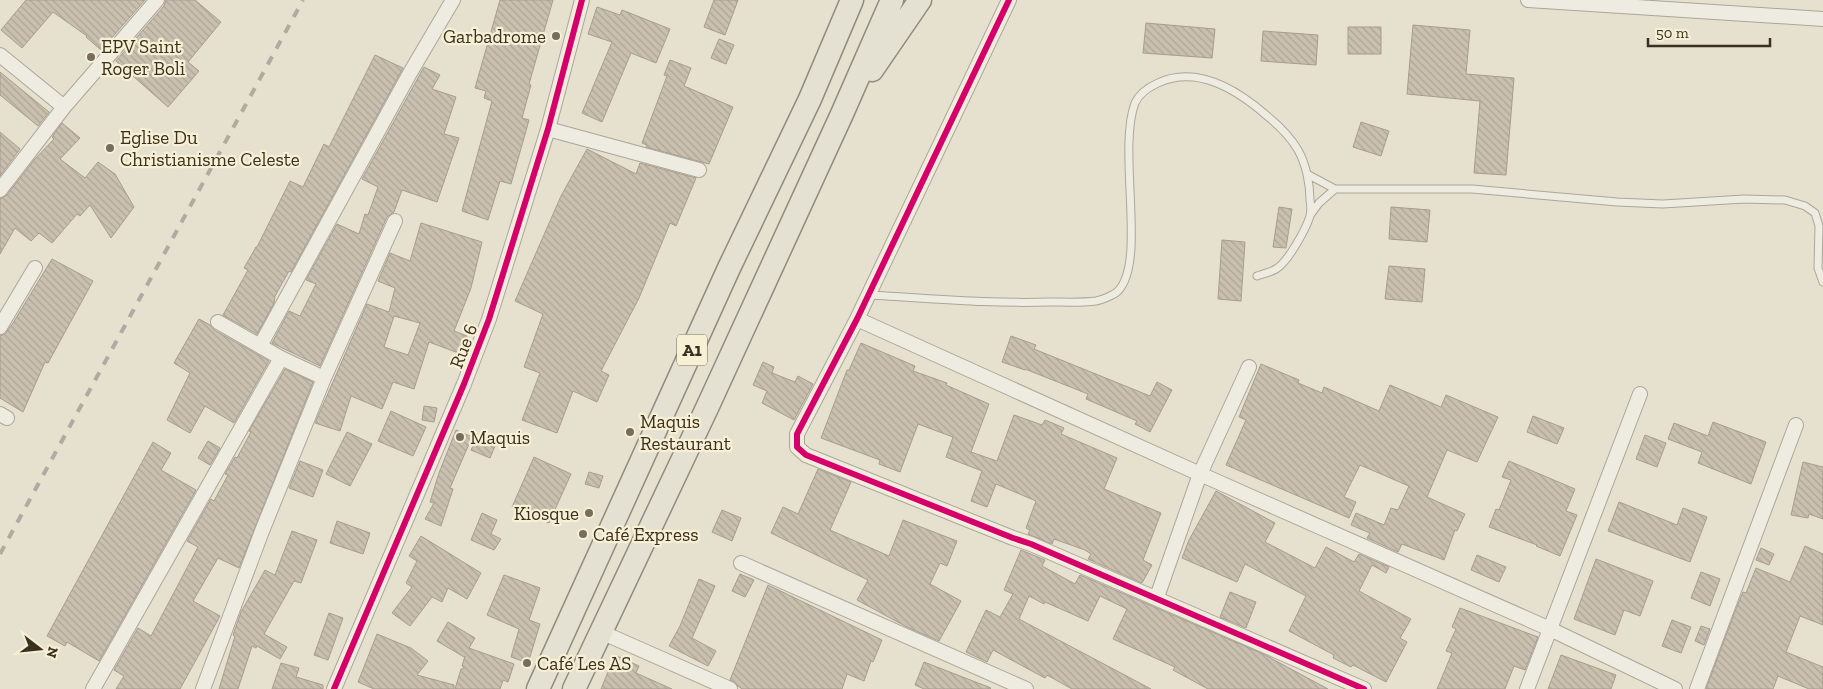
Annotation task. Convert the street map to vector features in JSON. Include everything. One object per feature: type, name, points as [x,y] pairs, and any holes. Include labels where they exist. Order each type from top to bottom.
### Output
[{"type":"main road","name":"A1","points":[[574,689],[707,408],[842,114],[892,0]]},
{"type":"main road","points":[[842,114],[920,0]]},
{"type":"main road","name":"A1","points":[[538,689],[730,268],[810,99],[850,4]]},
{"type":"street","points":[[0,190],[64,107],[157,0]]},
{"type":"street","points":[[260,346],[410,73],[453,0]]},
{"type":"street","name":"Rue 6","points":[[334,689],[489,320],[548,130],[582,0]]},
{"type":"street","points":[[1009,0],[868,295],[797,434],[797,447],[806,455],[1031,544],[1157,597],[1364,689]]},
{"type":"street","points":[[1528,0],[1823,19]]},
{"type":"street","points":[[0,54],[64,107]]},
{"type":"street","points":[[548,130],[698,170]]},
{"type":"street","points":[[203,689],[262,531],[324,378],[395,221]]},
{"type":"street","points":[[0,327],[35,268]]},
{"type":"street","points":[[856,319],[1550,629],[1675,689]]},
{"type":"street","points":[[218,322],[281,358],[324,378]]},
{"type":"street","points":[[93,689],[281,358]]},
{"type":"street","points":[[1157,597],[1200,474],[1249,367]]},
{"type":"street","points":[[1527,689],[1640,394]]},
{"type":"street","points":[[1697,689],[1796,425]]},
{"type":"street","points":[[740,563],[1026,689]]},
{"type":"street","points":[[601,632],[730,689]]},
{"type":"lane","points":[[868,295],[1012,303],[1097,301],[1117,292],[1127,276],[1132,252],[1128,170],[1129,124],[1136,101],[1148,87],[1168,78],[1189,76],[1214,81],[1245,97],[1283,131],[1298,150],[1307,174],[1311,214]]},
{"type":"lane","points":[[1307,174],[1335,189],[1472,188],[1617,202],[1663,204],[1744,198],[1785,200],[1806,206],[1815,213],[1819,226],[1818,268],[1823,282]]},
{"type":"lane","points":[[1257,276],[1277,269],[1292,251],[1311,214],[1319,203],[1335,189]]},
{"type":"building","points":[[26,0],[145,0],[101,50],[87,36],[53,12],[22,48],[1,30]]},
{"type":"building","points":[[166,0],[195,0],[221,22],[188,62],[199,71],[168,107],[116,61],[164,6]]},
{"type":"building","points":[[500,0],[553,0],[529,84],[531,85],[522,118],[529,120],[511,184],[500,181],[488,220],[462,211],[492,101],[484,98],[486,91],[475,88]]},
{"type":"building","points":[[714,0],[738,0],[725,35],[704,27]]},
{"type":"building","points":[[597,7],[620,15],[622,10],[670,29],[656,63],[631,53],[602,122],[582,113],[612,42],[588,34]]},
{"type":"building","points":[[1146,23],[1215,29],[1212,58],[1143,53]]},
{"type":"building","points":[[1413,25],[1470,30],[1466,74],[1514,78],[1506,175],[1474,173],[1480,101],[1407,94]]},
{"type":"building","points":[[1348,27],[1381,27],[1381,54],[1348,54]]},
{"type":"building","points":[[1263,31],[1318,35],[1316,65],[1261,61]]},
{"type":"building","points":[[719,39],[734,45],[726,64],[711,58]]},
{"type":"building","points":[[375,55],[403,68],[291,272],[289,271],[275,296],[274,303],[257,334],[223,315],[248,270],[244,268],[257,247],[290,181],[303,187],[324,144],[329,147]]},
{"type":"building","points":[[670,60],[691,68],[684,86],[733,107],[709,164],[646,147],[647,145],[642,143],[667,76],[664,75]]},
{"type":"building","points":[[424,67],[440,75],[432,89],[456,97],[444,134],[459,138],[437,202],[402,190],[394,212],[387,217],[320,366],[272,343],[289,311],[300,316],[316,284],[306,280],[337,224],[359,234],[365,214],[368,215],[378,187],[362,179]]},
{"type":"building","points":[[0,72],[49,112],[38,126],[0,95]]},
{"type":"building","points":[[1361,122],[1389,131],[1381,156],[1353,147]]},
{"type":"building","points":[[62,123],[80,138],[60,159],[85,178],[98,162],[115,174],[134,207],[111,238],[90,205],[80,216],[77,214],[52,243],[39,233],[31,241],[15,228],[0,254],[0,199],[7,195],[35,159],[54,139],[52,137]]},
{"type":"building","points":[[0,132],[20,149],[0,176]]},
{"type":"building","points":[[587,149],[636,174],[640,163],[696,178],[676,226],[670,223],[639,298],[601,371],[609,375],[597,402],[573,391],[557,433],[522,420],[540,373],[524,367],[543,314],[515,301],[561,196]]},
{"type":"building","points":[[1279,207],[1292,209],[1286,248],[1273,247]]},
{"type":"building","points":[[1391,207],[1430,210],[1427,242],[1389,239]]},
{"type":"building","points":[[421,223],[482,242],[471,288],[454,331],[467,336],[461,354],[429,342],[414,389],[393,382],[382,409],[351,396],[340,431],[315,423],[367,304],[389,312],[395,288],[378,281],[390,253],[410,261]],"holes":[[[394,316],[420,323],[408,355],[384,347]]]},
{"type":"building","points":[[1222,240],[1245,242],[1241,301],[1218,299]]},
{"type":"building","points":[[52,259],[93,281],[48,363],[45,362],[23,412],[0,398],[0,336],[5,334],[13,323]]},
{"type":"building","points":[[1389,266],[1425,269],[1422,302],[1385,299]]},
{"type":"building","points":[[199,319],[210,325],[214,330],[269,361],[234,423],[205,406],[190,433],[167,420],[190,373],[174,363]]},
{"type":"building","points":[[1011,336],[1036,345],[1034,349],[1150,396],[1157,382],[1172,390],[1150,432],[1135,424],[1137,421],[1086,399],[1088,394],[1002,362]]},
{"type":"building","points":[[861,343],[915,366],[913,371],[947,383],[946,385],[989,404],[971,452],[997,461],[1014,415],[1042,425],[1045,420],[1064,428],[1061,434],[1117,458],[1104,489],[1161,513],[1143,560],[1152,565],[1142,583],[1088,559],[1091,554],[1085,550],[1054,539],[1052,544],[1028,534],[1030,530],[1026,528],[1036,501],[996,484],[987,507],[971,501],[982,471],[946,457],[953,437],[918,424],[900,472],[879,464],[880,460],[821,438],[847,370],[849,370]]},
{"type":"building","points":[[763,362],[774,367],[772,373],[795,382],[798,376],[813,384],[794,420],[762,403],[767,391],[753,385]]},
{"type":"building","points":[[1261,364],[1299,380],[1298,383],[1322,393],[1324,387],[1379,411],[1390,385],[1441,407],[1446,395],[1498,417],[1477,462],[1447,450],[1427,497],[1465,514],[1457,531],[1455,530],[1444,560],[1402,544],[1398,552],[1367,538],[1370,533],[1351,525],[1356,513],[1384,525],[1391,508],[1398,510],[1409,486],[1360,465],[1344,497],[1356,502],[1349,518],[1226,465],[1246,420],[1239,417]]},
{"type":"building","points":[[285,369],[313,382],[239,568],[218,558],[193,601],[220,616],[180,689],[116,689],[124,676],[114,670],[138,628],[151,636],[198,547],[187,541],[211,499],[214,501],[228,475],[225,474],[235,457],[237,458],[251,432],[249,431]]},
{"type":"building","points":[[424,406],[437,408],[434,422],[422,420]]},
{"type":"building","points":[[391,411],[426,427],[413,456],[378,441]]},
{"type":"building","points":[[1533,416],[1564,428],[1557,444],[1527,432]]},
{"type":"building","points":[[1713,422],[1766,442],[1751,484],[1698,463],[1702,452],[1668,439],[1674,423],[1708,436]]},
{"type":"building","points":[[456,430],[472,437],[450,488],[453,489],[441,526],[425,519],[434,503],[430,502]]},
{"type":"building","points":[[347,432],[372,444],[350,486],[326,474]]},
{"type":"building","points":[[1645,435],[1666,443],[1657,467],[1636,459]]},
{"type":"building","points":[[477,438],[495,446],[490,458],[471,450]]},
{"type":"building","points":[[208,441],[220,448],[210,465],[198,458]]},
{"type":"building","points":[[153,442],[171,453],[161,470],[196,490],[99,661],[67,642],[65,646],[47,636]]},
{"type":"building","points":[[534,457],[571,474],[549,523],[512,507]]},
{"type":"building","points":[[300,461],[323,470],[313,497],[289,488]]},
{"type":"building","points":[[1509,461],[1575,489],[1566,511],[1577,515],[1560,556],[1489,527],[1496,509],[1499,510],[1511,480],[1502,477]]},
{"type":"building","points":[[1803,462],[1823,467],[1823,519],[1809,514],[1808,518],[1791,515]]},
{"type":"building","points":[[818,469],[851,482],[830,530],[889,556],[903,520],[957,541],[947,566],[940,563],[930,584],[961,601],[939,641],[907,627],[857,600],[868,580],[771,533],[783,507],[798,514]]},
{"type":"building","points":[[589,472],[603,476],[599,488],[585,484]]},
{"type":"building","points":[[1216,491],[1275,523],[1265,542],[1315,568],[1326,547],[1354,562],[1359,554],[1389,567],[1386,573],[1372,565],[1359,591],[1411,619],[1400,638],[1407,642],[1386,682],[1353,665],[1351,667],[1333,658],[1334,655],[1289,631],[1306,596],[1245,564],[1237,582],[1182,558],[1189,540]]},
{"type":"building","points":[[1619,502],[1677,525],[1683,508],[1707,517],[1690,562],[1608,531]]},
{"type":"building","points":[[722,510],[741,518],[732,541],[712,532]]},
{"type":"building","points":[[482,513],[497,520],[491,534],[501,539],[494,550],[471,540]]},
{"type":"building","points":[[337,521],[370,533],[363,554],[330,543]]},
{"type":"building","points":[[292,531],[317,540],[301,583],[294,581],[264,634],[287,647],[280,659],[257,646],[256,648],[252,646],[238,689],[219,689],[241,612],[265,570],[275,575]]},
{"type":"building","points":[[421,536],[481,573],[467,599],[448,588],[442,602],[432,597],[410,626],[392,613],[412,587],[406,583],[417,561],[409,556]]},
{"type":"building","points":[[1805,546],[1823,554],[1823,625],[1800,616],[1786,652],[1823,667],[1823,689],[1809,689],[1778,676],[1773,689],[1706,689],[1743,592],[1746,593],[1756,568],[1790,582]]},
{"type":"building","points":[[1761,548],[1774,554],[1769,565],[1756,560]]},
{"type":"building","points":[[1021,550],[1045,560],[1042,566],[1075,584],[1080,575],[1263,654],[1328,689],[1208,689],[1173,670],[1175,667],[1113,639],[1127,609],[1100,596],[1088,621],[1045,602],[1044,604],[1029,596],[1019,619],[1151,689],[1072,689],[1047,675],[1045,678],[993,650],[987,662],[966,652],[986,610],[1000,617],[1013,594],[1004,590]]},
{"type":"building","points":[[1477,555],[1506,567],[1499,582],[1471,570]]},
{"type":"building","points":[[1596,559],[1653,581],[1640,616],[1624,610],[1615,635],[1574,619]]},
{"type":"building","points":[[1701,572],[1720,579],[1710,606],[1691,598]]},
{"type":"building","points":[[740,574],[754,580],[745,597],[732,591]]},
{"type":"building","points":[[504,575],[540,588],[529,620],[540,624],[528,663],[511,657],[519,629],[487,615]]},
{"type":"building","points":[[699,579],[715,586],[692,638],[716,651],[708,666],[669,646],[680,626]]},
{"type":"building","points":[[768,585],[882,640],[873,662],[871,661],[864,681],[847,674],[842,689],[742,689],[730,680]]},
{"type":"building","points":[[1230,592],[1256,602],[1246,628],[1220,617]]},
{"type":"building","points":[[1460,608],[1538,637],[1525,670],[1514,666],[1505,689],[1437,689],[1452,653],[1446,651],[1456,629],[1452,627]]},
{"type":"building","points":[[329,613],[343,618],[328,660],[314,655]]},
{"type":"building","points":[[1672,620],[1691,627],[1681,653],[1662,646]]},
{"type":"building","points":[[448,622],[475,638],[469,648],[514,664],[508,682],[503,680],[500,689],[455,689],[461,669],[464,667],[462,666],[465,656],[437,641]]},
{"type":"building","points":[[1701,626],[1710,629],[1704,645],[1695,641]]},
{"type":"building","points":[[377,634],[411,648],[428,661],[417,675],[454,685],[454,689],[374,689],[358,682]]},
{"type":"building","points":[[615,655],[639,666],[636,673],[672,689],[601,689]]},
{"type":"building","points":[[1561,655],[1616,675],[1611,689],[1548,689]]},
{"type":"building","points":[[924,662],[991,688],[924,689],[915,685]]},
{"type":"building","points":[[281,663],[299,668],[296,677],[323,685],[323,689],[272,689]]},
{"type":"railway","points":[[0,554],[303,0]]},
{"type":"cycle path","points":[[334,689],[464,384],[489,319],[548,129],[582,0]]},
{"type":"cycle path","points":[[1009,0],[857,319],[797,434],[797,447],[806,455],[1031,544],[1364,689]]},
{"type":"place","name":"Garbadrome","points":[[556,36]]},
{"type":"place","name":"EPV Saint Roger Boli","points":[[91,57]]},
{"type":"place","name":"Eglise Du Christianisme Celeste","points":[[110,148]]},
{"type":"place","name":"Maquis Restaurant","points":[[630,432]]},
{"type":"place","name":"Maquis","points":[[460,437]]},
{"type":"place","name":"Kiosque","points":[[589,513]]},
{"type":"place","name":"Café Express","points":[[583,534]]},
{"type":"place","name":"Café Les AS","points":[[527,663]]}]
